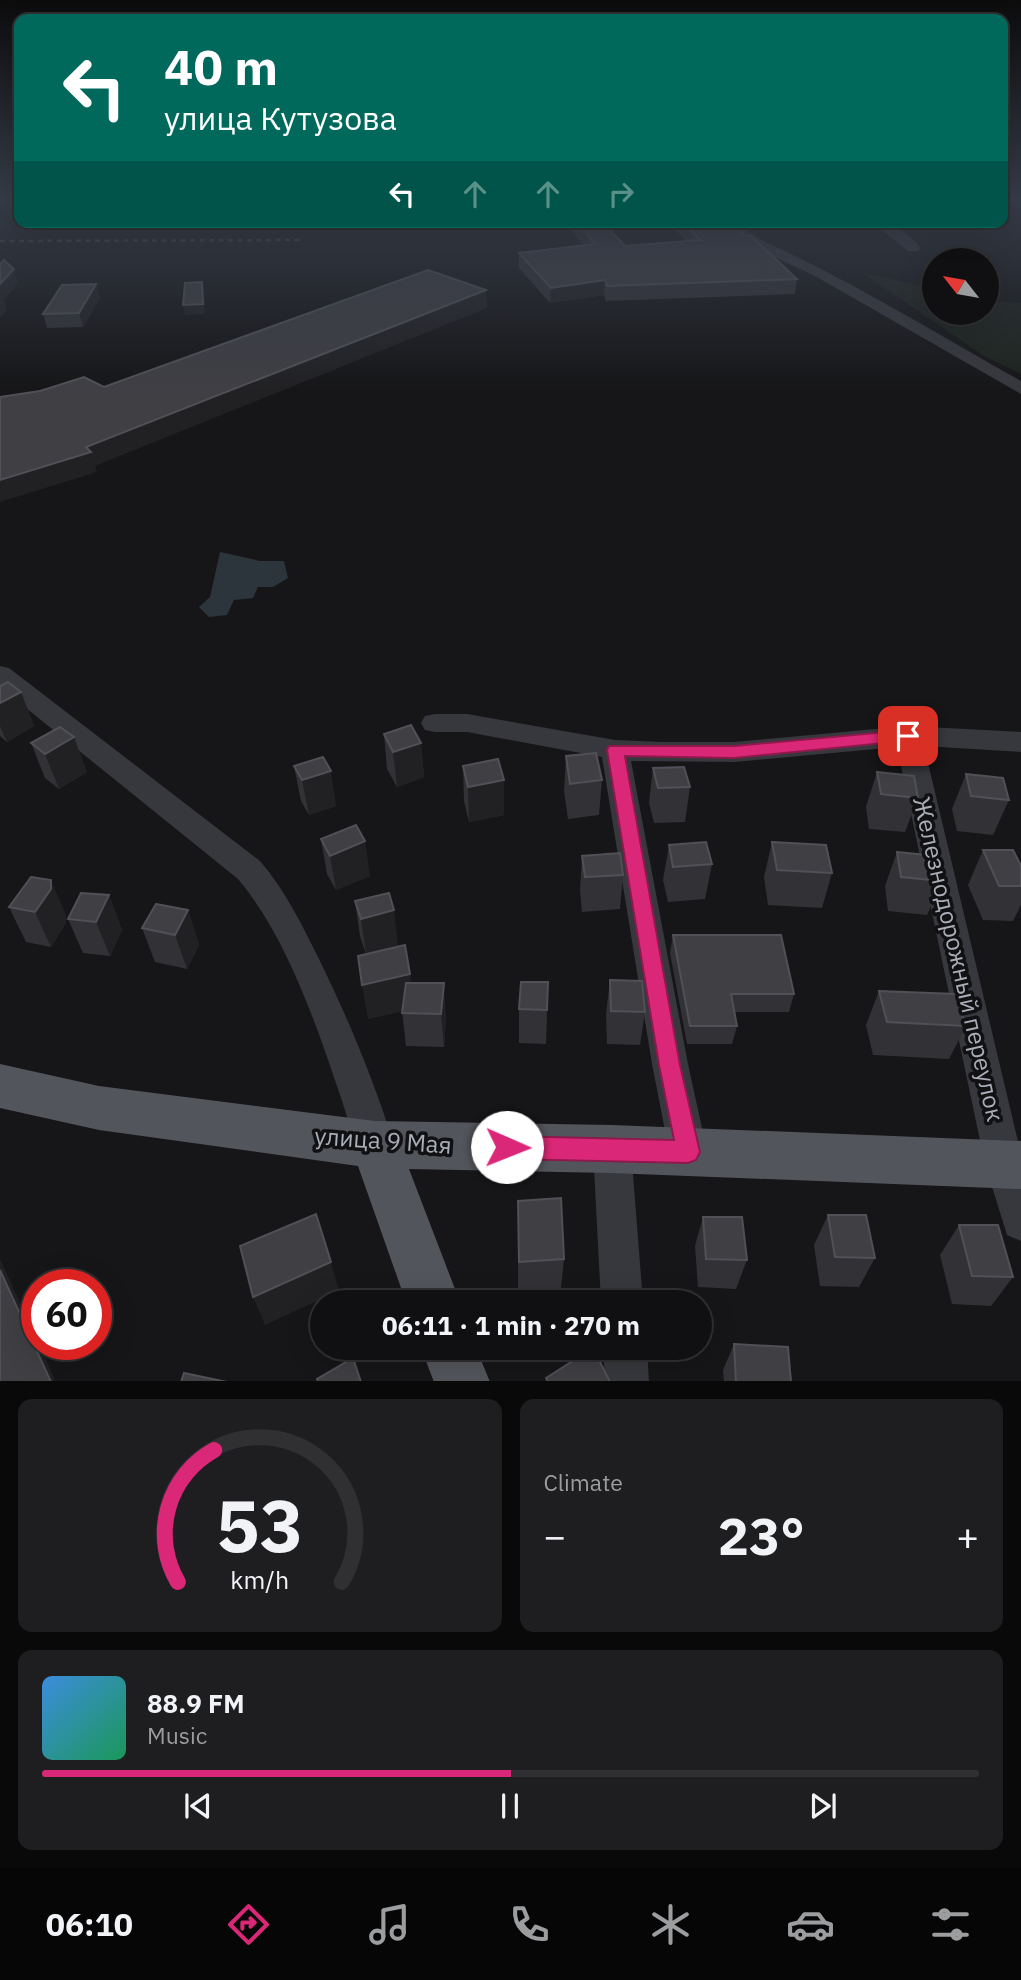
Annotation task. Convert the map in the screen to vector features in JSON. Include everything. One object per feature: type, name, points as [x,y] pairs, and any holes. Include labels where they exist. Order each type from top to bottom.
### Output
[{"type":"main road","name":"улица 9 Мая","points":[[0,1086],[99,1108],[375,1145],[612,1149],[1013,1164]]},
{"type":"main road","points":[[375,1145],[429,1290]]},
{"type":"main road","points":[[454,1360],[462,1381]]},
{"type":"street","points":[[798,262],[1021,389]]},
{"type":"street","points":[[0,674],[249,870],[271,895],[318,990],[359,1089],[375,1145]]},
{"type":"street","points":[[435,723],[467,723],[615,750],[734,752],[908,736],[1021,742]]},
{"type":"street","name":"Железнодорожный переулок","points":[[908,736],[1013,1164],[1021,1221]]},
{"type":"street","points":[[615,750],[670,1065],[688,1152]]},
{"type":"street","points":[[612,1149],[621,1290]]},
{"type":"street","points":[[626,1360],[627,1381]]},
{"type":"shaded area","points":[[861,272],[922,286],[922,314]]},
{"type":"shaded area","points":[[999,302],[1021,303],[1021,374],[984,356],[940,326],[999,326]]},
{"type":"shaded area","points":[[220,552],[260,561],[284,561],[288,578],[273,587],[258,587],[253,598],[234,600],[227,615],[209,617],[199,607],[210,597]]},
{"type":"building","points":[[7,262],[14,269],[0,284],[0,264]]},
{"type":"building","points":[[528,262],[779,262],[797,279],[607,286],[605,280],[551,288]]},
{"type":"building","points":[[428,270],[486,290],[86,447],[91,452],[0,480],[0,397],[40,391],[84,377],[104,387]]},
{"type":"building","points":[[202,282],[203,304],[183,305],[185,283]]},
{"type":"building","points":[[96,284],[79,313],[43,314],[62,285]]},
{"type":"building","points":[[8,682],[21,692],[0,703],[0,686]]},
{"type":"building","points":[[411,725],[421,743],[393,752],[384,734]]},
{"type":"building","points":[[60,727],[74,737],[45,754],[31,743]]},
{"type":"building","points":[[596,753],[602,780],[570,784],[566,756]]},
{"type":"building","points":[[323,757],[331,771],[302,780],[294,766]]},
{"type":"building","points":[[498,759],[504,780],[468,787],[463,766]]},
{"type":"building","points":[[684,767],[690,787],[658,788],[653,768]]},
{"type":"building","points":[[877,772],[914,776],[918,798],[881,794]]},
{"type":"building","points":[[966,774],[1003,778],[1009,800],[971,796]]},
{"type":"building","points":[[356,825],[365,841],[330,856],[321,839]]},
{"type":"building","points":[[706,842],[712,864],[673,867],[669,845]]},
{"type":"building","points":[[772,842],[826,845],[832,873],[777,870]]},
{"type":"building","points":[[983,850],[1013,850],[1021,866],[1021,886],[999,886]]},
{"type":"building","points":[[897,852],[936,856],[942,881],[901,877]]},
{"type":"building","points":[[620,853],[623,875],[585,877],[582,856]]},
{"type":"building","points":[[31,877],[51,880],[51,889],[35,912],[9,907]]},
{"type":"building","points":[[81,893],[109,895],[96,922],[68,919]]},
{"type":"building","points":[[389,893],[394,910],[361,919],[355,901]]},
{"type":"building","points":[[156,904],[188,910],[175,935],[142,928]]},
{"type":"building","points":[[673,935],[781,935],[794,994],[731,994],[737,1026],[690,1026]]},
{"type":"building","points":[[405,945],[410,974],[362,985],[358,956]]},
{"type":"building","points":[[610,980],[642,981],[645,1012],[611,1011]]},
{"type":"building","points":[[521,982],[548,982],[547,1010],[519,1009]]},
{"type":"building","points":[[406,983],[444,983],[441,1014],[402,1013]]},
{"type":"building","points":[[879,991],[956,994],[966,1026],[887,1022]]},
{"type":"building","points":[[561,1198],[564,1259],[519,1262],[518,1201]]},
{"type":"building","points":[[316,1214],[331,1262],[253,1297],[240,1246]]},
{"type":"building","points":[[828,1215],[866,1215],[875,1258],[835,1257]]},
{"type":"building","points":[[703,1217],[742,1217],[747,1260],[706,1259]]},
{"type":"building","points":[[959,1225],[998,1225],[1013,1277],[972,1276]]},
{"type":"building","points":[[0,1270],[21,1316],[21,1360],[41,1360],[51,1381],[0,1381]]},
{"type":"building","points":[[734,1344],[788,1347],[791,1381],[736,1381]]},
{"type":"building","points":[[354,1360],[361,1381],[318,1381]]},
{"type":"building","points":[[574,1360],[599,1360],[610,1381],[548,1381],[546,1378]]},
{"type":"building","points":[[184,1373],[222,1381],[181,1381]]},
{"type":"route","points":[[507,1147],[688,1152],[670,1065],[615,750],[734,752],[908,736]]}]
